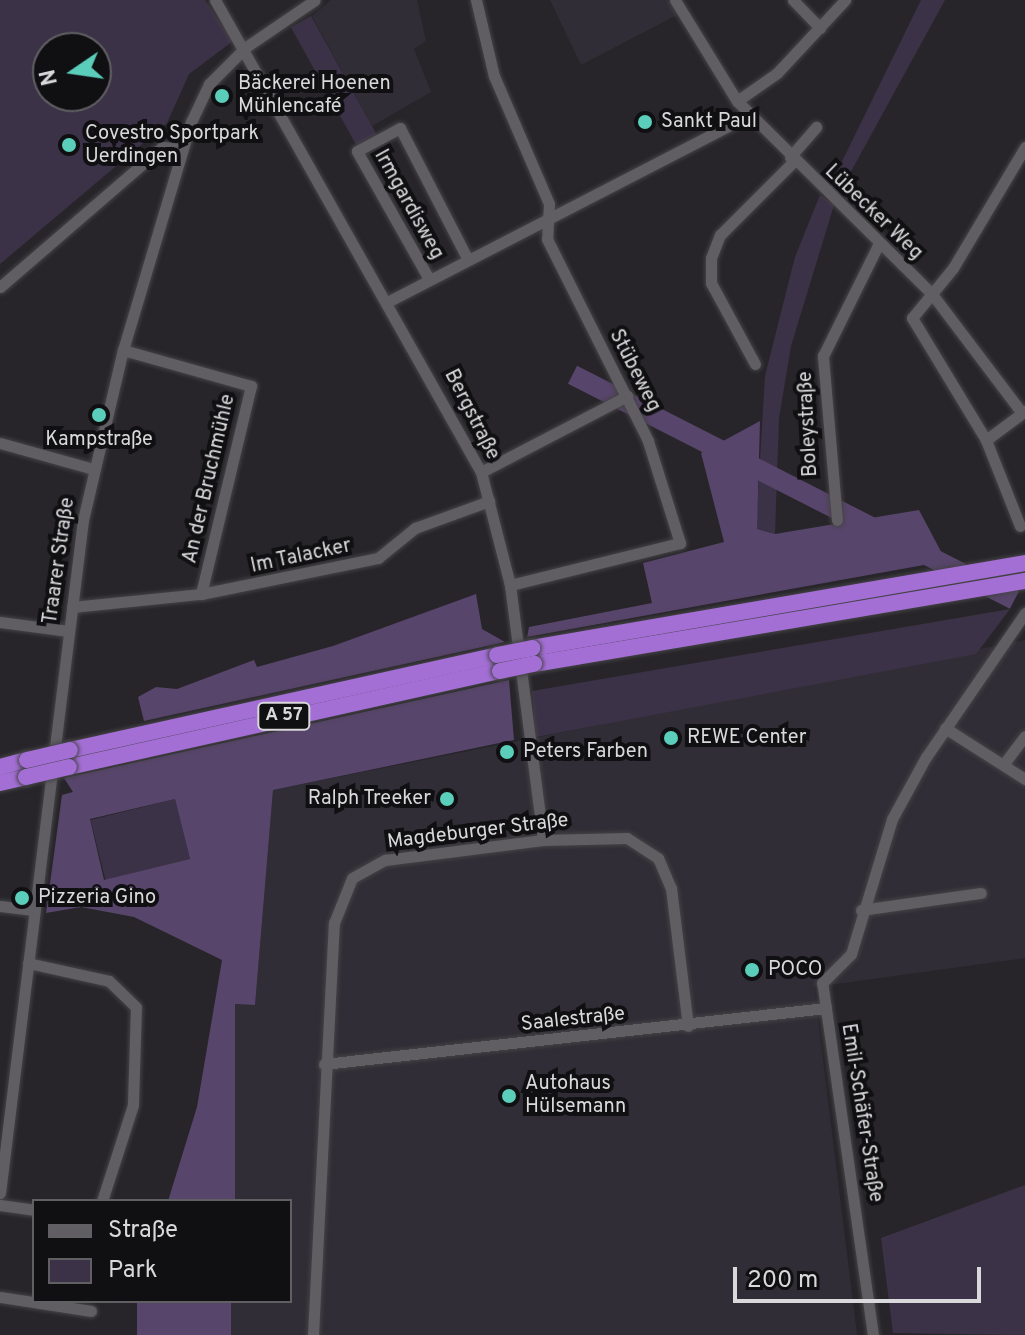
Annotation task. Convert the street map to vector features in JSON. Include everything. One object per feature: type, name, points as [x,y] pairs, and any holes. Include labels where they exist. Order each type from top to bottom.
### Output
[{"type":"highway","name":"A 57","points":[[0,767],[26,768],[498,663],[1025,563]]},
{"type":"highway","name":"A 57","points":[[791,608],[1025,581]]},
{"type":"highway","name":"A 57","points":[[0,783],[26,768]]},
{"type":"street","name":"Bergstraße","points":[[215,0],[246,47],[481,472],[510,585],[543,840]]},
{"type":"street","name":"Traarer Straße","points":[[0,1193],[5,1122],[28,963],[68,631],[93,469],[123,350],[182,149],[209,84],[246,47],[315,0]]},
{"type":"street","name":"Stübeweg","points":[[476,0],[494,76],[549,204],[544,221],[627,396],[680,543],[510,585]]},
{"type":"street","name":"Lübecker Weg","points":[[675,0],[737,101],[792,159],[932,294],[1023,412],[986,440]]},
{"type":"street","points":[[793,0],[820,28]]},
{"type":"street","points":[[737,101],[820,28],[845,0]]},
{"type":"street","name":"Irmgardisweg","points":[[389,301],[467,258],[750,115]]},
{"type":"street","points":[[755,364],[711,283],[711,258],[720,235],[792,159],[816,127]]},
{"type":"street","name":"Irmgardisweg","points":[[429,279],[357,151],[400,128],[467,258]]},
{"type":"street","points":[[0,287],[162,147],[182,149]]},
{"type":"street","points":[[1020,526],[986,440],[913,322],[1025,147]]},
{"type":"street","name":"Boleystraße","points":[[837,520],[823,356],[879,243]]},
{"type":"street","name":"An der Bruchmühle","points":[[72,607],[201,594],[251,386],[123,350]]},
{"type":"street","points":[[481,472],[627,396]]},
{"type":"street","points":[[0,443],[93,469]]},
{"type":"street","name":"Im Talacker","points":[[201,594],[378,558],[415,528],[489,501]]},
{"type":"street","name":"Emil-Schäfer-Straße","points":[[873,1335],[822,983],[851,954],[861,910],[892,819],[945,728],[1025,613]]},
{"type":"street","points":[[0,622],[68,631]]},
{"type":"street","points":[[945,728],[1006,761],[1025,779]]},
{"type":"street","points":[[1006,761],[1025,736]]},
{"type":"street","name":"Magdeburger Straße","points":[[313,1335],[324,1064],[336,909],[352,878],[385,860],[543,840],[627,838],[658,858],[671,888],[688,1026]]},
{"type":"street","points":[[861,910],[981,893]]},
{"type":"street","points":[[0,906],[34,910]]},
{"type":"street","points":[[28,963],[109,981],[136,1007],[133,1105],[103,1199]]},
{"type":"street","name":"Saalestraße","points":[[324,1064],[688,1026],[826,1008]]},
{"type":"street","points":[[0,1205],[32,1210]]},
{"type":"street","points":[[0,1297],[32,1302]]},
{"type":"street","points":[[39,1303],[91,1311]]},
{"type":"shaded area","points":[[331,0],[417,0],[426,41],[414,49],[431,92],[372,126],[312,16]]},
{"type":"shaded area","points":[[550,0],[669,0],[677,15],[581,65]]},
{"type":"shaded area","points":[[577,366],[1019,591],[1010,609],[568,384]]},
{"type":"shaded area","points":[[760,421],[757,529],[775,534],[919,510],[946,561],[527,637],[529,627],[652,603],[643,563],[724,542],[701,453]]},
{"type":"shaded area","points":[[476,594],[482,629],[505,642],[144,721],[138,697],[156,687],[177,689],[254,660],[257,667],[333,646]]},
{"type":"shaded area","points":[[1025,640],[1025,958],[814,987],[857,1335],[229,1335],[230,1303],[292,1303],[292,1199],[235,1199],[235,1004],[255,1005],[273,790]]},
{"type":"shaded area","points":[[509,680],[514,740],[273,790],[255,1005],[235,1004],[235,1199],[169,1199],[197,1107],[222,960],[134,917],[81,907],[46,913],[62,795],[73,792],[64,778]],"holes":[[[175,799],[190,859],[104,880],[90,819]]]},
{"type":"shaded area","points":[[137,1303],[231,1303],[231,1335],[137,1335]]},
{"type":"green space","name":"Covestro Sportpark Uerdingen","points":[[0,0],[205,0],[233,41],[189,74],[167,123],[0,264]]},
{"type":"green space","points":[[921,0],[945,0],[837,197],[829,188]]},
{"type":"green space","points":[[311,16],[377,135],[357,146],[291,27]]},
{"type":"green space","points":[[820,195],[834,205],[791,346],[779,418],[775,534],[756,529],[765,376],[795,257]]},
{"type":"green space","points":[[1010,609],[976,654],[536,737],[532,691]]},
{"type":"green space","points":[[175,799],[190,859],[106,880],[91,820]]},
{"type":"green space","points":[[1025,1185],[1025,1335],[893,1333],[881,1238]]},
{"type":"place","name":"Bäckerei Hoenen Mühlencafé","points":[[222,96]]},
{"type":"place","name":"Sankt Paul","points":[[645,122]]},
{"type":"place","name":"Covestro Sportpark Uerdingen","points":[[69,145]]},
{"type":"place","name":"Kampstraße","points":[[99,415]]},
{"type":"place","name":"REWE Center","points":[[671,738]]},
{"type":"place","name":"Peters Farben","points":[[507,752]]},
{"type":"place","name":"Ralph Treeker","points":[[447,799]]},
{"type":"place","name":"Pizzeria Gino","points":[[22,898]]},
{"type":"place","name":"POCO","points":[[752,970]]},
{"type":"place","name":"Autohaus Hülsemann","points":[[509,1096]]}]
